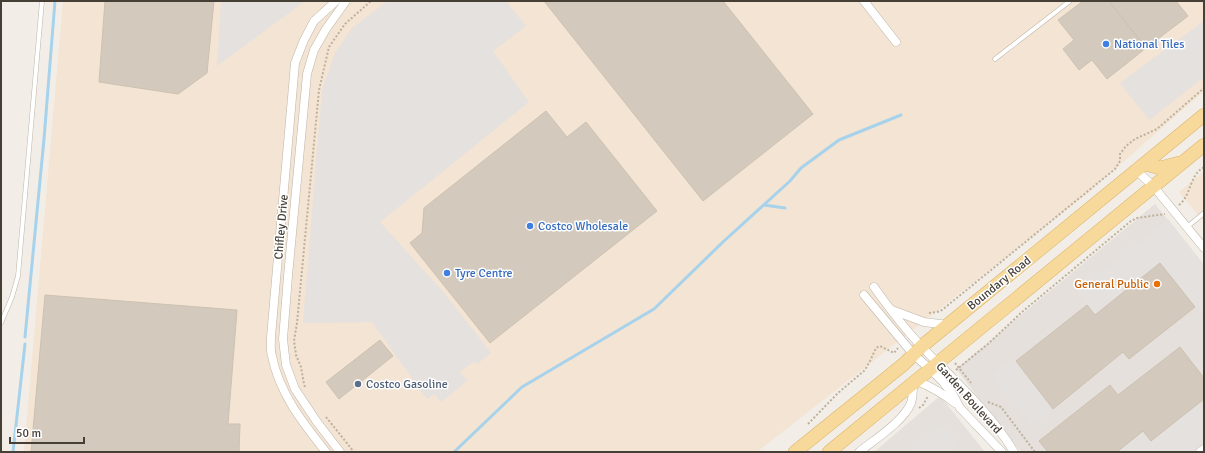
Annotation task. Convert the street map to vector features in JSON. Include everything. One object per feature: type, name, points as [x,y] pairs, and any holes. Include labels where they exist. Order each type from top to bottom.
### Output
[{"type":"main road","name":"Boundary Road","points":[[795,452],[904,364],[948,325],[1204,115]]},
{"type":"main road","name":"Boundary Road","points":[[829,452],[1204,145]]},
{"type":"main road","points":[[1141,168],[1160,168],[1182,163]]},
{"type":"street","name":"Chifley Drive","points":[[326,452],[289,402],[277,376],[271,354],[271,337],[295,63],[304,40],[314,21],[336,1]]},
{"type":"street","name":"Chifley Drive","points":[[340,452],[316,422],[295,389],[286,365],[284,339],[288,276],[307,74],[314,50],[326,29],[346,1]]},
{"type":"street","points":[[865,2],[896,42]]},
{"type":"street","points":[[1141,168],[1154,187],[1204,248]]},
{"type":"street","points":[[874,287],[918,351]]},
{"type":"street","points":[[864,295],[904,344],[918,351]]},
{"type":"street","points":[[891,310],[924,322],[948,325]]},
{"type":"street","name":"Garden Boulevard","points":[[918,351],[934,366],[949,374],[973,399],[1014,452]]},
{"type":"street","name":"Garden Boulevard","points":[[918,351],[934,366],[960,408],[1002,452]]},
{"type":"street","points":[[859,452],[898,421],[910,405],[915,383],[933,388],[945,395],[960,408]]},
{"type":"street","points":[[1200,452],[1204,449]]},
{"type":"lane","points":[[1,323],[12,297],[18,276],[42,1]]},
{"type":"lane","points":[[995,59],[1070,1]]},
{"type":"lane","points":[[1186,227],[1204,213]]},
{"type":"path","points":[[307,390],[296,355],[294,341],[297,323],[319,90],[329,47],[345,24],[371,1]]},
{"type":"path","points":[[924,322],[928,313],[942,310],[1115,169],[1120,161],[1120,154],[1135,139],[1156,129],[1204,88]]},
{"type":"path","points":[[949,374],[988,344],[1022,312],[1131,221],[1137,218],[1166,214],[1173,210],[1184,201],[1195,176],[1204,167]]},
{"type":"path","points":[[808,424],[838,393],[865,370],[876,348],[880,346],[894,353],[904,344]]},
{"type":"path","points":[[959,367],[972,384]]},
{"type":"path","points":[[906,411],[916,411],[923,405],[933,388]]},
{"type":"path","points":[[984,401],[1001,407],[1035,452]]},
{"type":"path","points":[[322,413],[354,452]]},
{"type":"shaded area","points":[[63,1],[1204,1],[1204,91],[1089,192],[757,452],[24,452]]},
{"type":"shaded area","points":[[221,1],[305,1],[217,66]]},
{"type":"shaded area","points":[[388,1],[506,1],[526,26],[493,51],[529,102],[380,222],[445,294],[491,353],[477,364],[474,361],[460,372],[467,381],[441,402],[434,394],[427,399],[372,322],[303,323],[322,90],[335,53],[352,28]]},
{"type":"shaded area","points":[[1204,21],[1204,77],[1149,120],[1120,83]]},
{"type":"shaded area","points":[[1204,171],[1204,222],[1179,192]]},
{"type":"shaded area","points":[[1155,204],[1204,265],[1204,452],[1021,452],[956,369]]},
{"type":"shaded area","points":[[1168,219],[1204,265],[1204,313],[1202,315],[1160,264],[1095,315],[1076,292]]},
{"type":"shaded area","points":[[1013,358],[1053,409],[1032,426],[991,375]]},
{"type":"shaded area","points":[[940,396],[985,452],[874,452]]},
{"type":"shaded area","points":[[1199,403],[1204,410],[1204,443],[1192,452],[1117,452],[1143,431],[1151,440]]},
{"type":"shaded area","points":[[943,424],[959,444],[950,452],[908,452]]},
{"type":"building","points":[[105,1],[214,1],[207,73],[178,94],[99,82]]},
{"type":"building","points":[[544,1],[723,1],[813,114],[703,201]]},
{"type":"building","name":"National Tiles","points":[[1083,1],[1109,1],[1146,48],[1107,79],[1092,60],[1079,70],[1063,49],[1074,40],[1058,20]]},
{"type":"building","points":[[1109,1],[1176,1],[1188,16],[1146,48]]},
{"type":"building","name":"Costco Wholesale","points":[[546,111],[567,137],[586,122],[657,211],[490,343],[410,243],[422,233],[424,208]]},
{"type":"building","points":[[1160,263],[1195,307],[1129,359],[1123,352],[1053,409],[1016,361],[1087,305],[1095,315]]},
{"type":"building","points":[[45,295],[237,310],[228,424],[240,424],[239,452],[31,452]]},
{"type":"building","points":[[380,340],[393,356],[339,399],[326,382]]},
{"type":"building","points":[[1180,347],[1204,378],[1204,399],[1151,441],[1143,431],[1117,452],[1048,452],[1039,441],[1110,385],[1118,395]]},
{"type":"waterway","points":[[25,337],[44,139],[55,1]]},
{"type":"waterway","points":[[454,452],[522,387],[654,309],[724,241],[790,181],[801,168],[839,140],[901,115]]},
{"type":"waterway","points":[[764,205],[785,208]]},
{"type":"waterway","points":[[13,452],[25,344]]},
{"type":"place","name":"National Tiles","points":[[1106,44]]},
{"type":"place","name":"Costco Wholesale","points":[[530,226]]},
{"type":"place","name":"Tyre Centre","points":[[447,273]]},
{"type":"place","name":"General Public","points":[[1157,284]]},
{"type":"place","name":"Costco Gasoline","points":[[358,384]]}]
